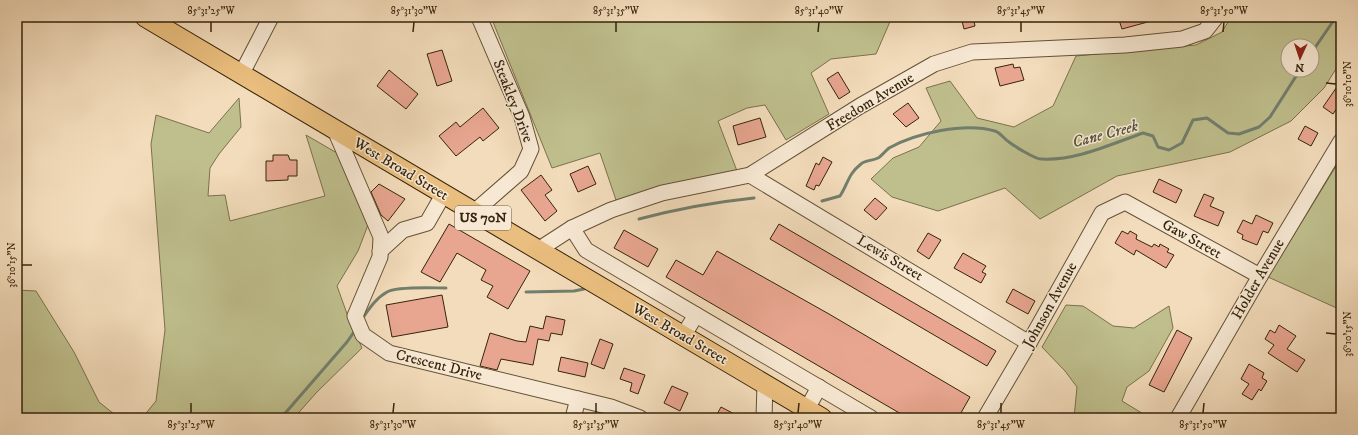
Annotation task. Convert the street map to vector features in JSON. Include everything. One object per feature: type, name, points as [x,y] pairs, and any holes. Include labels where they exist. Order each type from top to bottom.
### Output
[{"type":"main road","name":"West Broad Street","points":[[145,17],[242,73],[473,213],[815,413]]},
{"type":"street","points":[[242,73],[271,17]]},
{"type":"street","name":"Steakley Drive","points":[[473,213],[521,171],[531,149],[522,117],[480,17]]},
{"type":"street","name":"Freedom Avenue","points":[[538,250],[572,228],[611,210],[662,193],[750,175],[860,106],[934,64],[972,52],[1125,45],[1182,39],[1205,31],[1216,17]]},
{"type":"street","name":"Crescent Drive","points":[[335,130],[381,237],[380,256],[355,316],[363,335],[389,353],[611,407],[640,418]]},
{"type":"street","name":"Holder Avenue","points":[[1178,418],[1260,276],[1341,141]]},
{"type":"street","name":"Lewis Street","points":[[750,175],[1029,343]]},
{"type":"street","points":[[377,228],[403,230],[427,222],[443,195]]},
{"type":"street","name":"Gaw Street","points":[[1125,202],[1260,276]]},
{"type":"street","name":"Johnson Avenue","points":[[985,418],[1102,213],[1125,202]]},
{"type":"street","points":[[572,228],[586,250],[871,418]]},
{"type":"street","points":[[380,251],[403,230]]},
{"type":"street","points":[[683,336],[696,315]]},
{"type":"street","points":[[764,418],[765,384]]},
{"type":"street","points":[[815,413],[819,387]]},
{"type":"street","points":[[573,418],[578,399]]},
{"type":"green space","points":[[491,17],[892,17],[876,54],[831,59],[811,73],[829,114],[786,140],[765,105],[747,108],[718,121],[737,171],[616,200],[600,153],[552,168]]},
{"type":"green space","points":[[1231,17],[1341,17],[1341,61],[1324,88],[1291,121],[1230,152],[1117,176],[1040,219],[1005,188],[938,211],[892,197],[871,179],[893,158],[919,147],[941,121],[926,88],[950,81],[977,118],[1014,127],[1053,106],[1076,56],[1196,45],[1222,32]]},
{"type":"green space","points":[[239,98],[241,127],[219,154],[210,168],[208,196],[225,195],[230,221],[325,196],[306,135],[337,153],[368,225],[358,251],[337,286],[350,322],[362,348],[317,392],[294,418],[142,418],[156,401],[165,330],[151,144],[156,115],[209,133]]},
{"type":"green space","points":[[1341,158],[1341,310],[1268,277]]},
{"type":"green space","points":[[17,290],[36,291],[74,352],[99,402],[119,418],[17,418]]},
{"type":"green space","points":[[1066,305],[1083,306],[1113,326],[1134,328],[1169,306],[1173,328],[1149,371],[1127,387],[1122,401],[1150,418],[1074,418],[1077,387],[1065,371],[1042,347]]},
{"type":"building","points":[[961,17],[973,17],[975,26],[964,29]]},
{"type":"building","points":[[1118,17],[1154,17],[1155,20],[1122,29]]},
{"type":"building","points":[[442,50],[452,81],[437,86],[427,54]]},
{"type":"building","points":[[1013,64],[1014,68],[1020,67],[1024,80],[1000,86],[995,68]]},
{"type":"building","points":[[389,70],[418,94],[406,109],[377,86]]},
{"type":"building","points":[[838,72],[850,92],[839,99],[827,79]]},
{"type":"building","points":[[1341,81],[1341,110],[1337,108],[1333,114],[1323,107]]},
{"type":"building","points":[[908,103],[919,118],[906,127],[893,114]]},
{"type":"building","points":[[483,108],[499,128],[483,141],[480,137],[456,156],[439,136],[456,122],[460,127]]},
{"type":"building","points":[[760,118],[766,137],[738,145],[733,126]]},
{"type":"building","points":[[1305,126],[1318,133],[1311,146],[1298,139]]},
{"type":"building","points":[[273,155],[288,155],[290,160],[297,160],[297,176],[288,176],[288,180],[266,181],[266,161],[273,161]]},
{"type":"building","points":[[823,157],[832,162],[819,186],[816,185],[814,190],[806,186],[816,163],[819,165]]},
{"type":"building","points":[[588,166],[596,184],[578,192],[570,174]]},
{"type":"building","points":[[541,175],[552,190],[545,195],[557,211],[545,221],[521,190]]},
{"type":"building","points":[[1159,179],[1182,190],[1176,203],[1153,192]]},
{"type":"building","points":[[379,184],[405,199],[388,221],[381,215],[371,192]]},
{"type":"building","points":[[1204,194],[1214,198],[1210,206],[1224,212],[1218,226],[1194,216]]},
{"type":"building","points":[[875,198],[887,208],[876,220],[864,210]]},
{"type":"building","points":[[1256,215],[1273,223],[1268,233],[1263,231],[1257,245],[1242,239],[1243,235],[1237,232],[1243,220],[1252,224]]},
{"type":"building","points":[[449,224],[530,271],[508,309],[487,297],[493,286],[481,280],[486,270],[457,253],[440,282],[421,272]]},
{"type":"building","points":[[779,224],[996,351],[987,366],[770,239]]},
{"type":"building","points":[[624,230],[658,249],[648,267],[614,248]]},
{"type":"building","points":[[1122,231],[1128,234],[1130,231],[1137,235],[1136,239],[1152,247],[1154,244],[1159,247],[1160,244],[1169,249],[1167,252],[1174,255],[1166,268],[1136,250],[1134,255],[1115,243]]},
{"type":"building","points":[[928,233],[941,240],[929,259],[917,251]]},
{"type":"building","points":[[717,251],[829,314],[970,397],[958,418],[908,418],[666,277],[676,260],[703,275]]},
{"type":"building","points":[[963,253],[986,266],[982,272],[986,274],[981,283],[954,268]]},
{"type":"building","points":[[1013,289],[1035,301],[1028,314],[1006,302]]},
{"type":"building","points":[[442,295],[448,327],[392,337],[386,305]]},
{"type":"building","points":[[546,316],[565,320],[562,335],[551,333],[549,341],[538,339],[533,365],[501,359],[497,370],[480,366],[490,333],[517,341],[526,342],[530,326],[543,329]]},
{"type":"building","points":[[1279,325],[1296,336],[1287,349],[1305,360],[1297,372],[1268,353],[1274,345],[1265,339],[1270,330],[1275,333]]},
{"type":"building","points":[[1177,330],[1192,338],[1164,392],[1149,385]]},
{"type":"building","points":[[600,339],[613,344],[604,369],[591,364]]},
{"type":"building","points":[[561,357],[588,363],[585,377],[558,371]]},
{"type":"building","points":[[1249,364],[1264,373],[1262,378],[1267,381],[1261,391],[1259,389],[1252,400],[1242,394],[1249,384],[1241,379]]},
{"type":"building","points":[[624,368],[645,375],[638,394],[630,391],[632,383],[620,379]]},
{"type":"building","points":[[672,386],[688,393],[680,411],[664,403]]},
{"type":"building","points":[[721,407],[742,418],[715,418]]},
{"type":"waterway","name":"Cane Creek","points":[[1320,40],[1336,17]]},
{"type":"waterway","name":"Cane Creek","points":[[822,201],[840,196],[853,172],[863,163],[878,158],[889,148],[900,143],[941,130],[970,128],[995,131],[1020,149],[1034,157],[1041,159],[1054,159],[1080,155],[1143,133],[1153,136],[1158,147],[1169,150],[1182,143],[1193,120],[1207,118],[1228,133],[1239,134],[1259,127],[1270,117],[1295,78]]},
{"type":"waterway","points":[[639,219],[696,206],[754,198]]},
{"type":"waterway","points":[[362,319],[383,294],[392,290],[446,288]]},
{"type":"waterway","points":[[526,292],[574,291],[584,289]]},
{"type":"waterway","points":[[281,418],[347,342],[356,329]]}]
